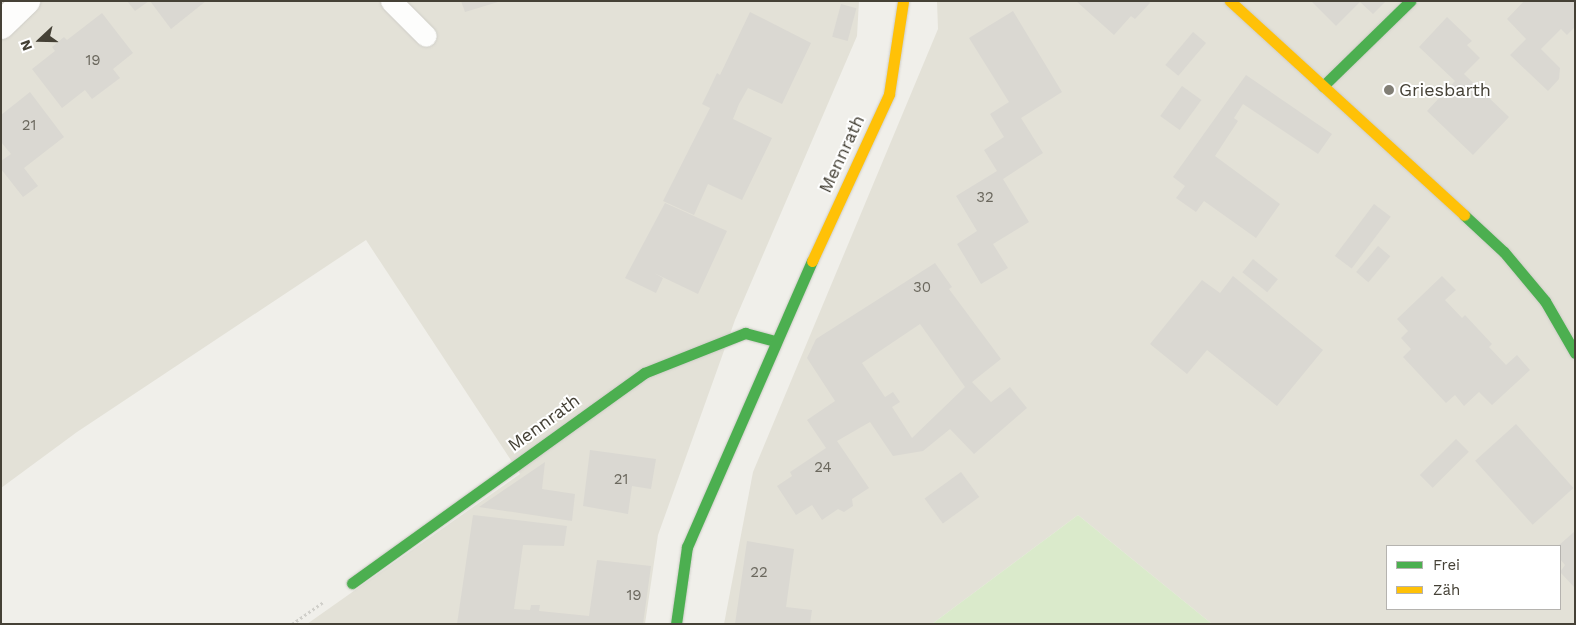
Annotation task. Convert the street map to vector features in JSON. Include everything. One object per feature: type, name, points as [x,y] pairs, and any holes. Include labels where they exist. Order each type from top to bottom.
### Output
[{"type":"street","points":[[1,25],[26,1]]},
{"type":"street","name":"Mennrath","points":[[676,624],[687,548],[775,342],[889,94],[903,1]]},
{"type":"street","points":[[1230,1],[1504,252],[1545,301],[1575,353]]},
{"type":"street","points":[[1323,86],[1410,1]]},
{"type":"street","name":"Mennrath","points":[[352,583],[644,373],[745,334],[775,342]]},
{"type":"lane","points":[[391,1],[426,36]]},
{"type":"path","points":[[292,624],[352,583]]},
{"type":"shaded area","points":[[1,1],[859,1],[857,36],[735,320],[658,535],[645,624],[307,624],[520,474],[366,240],[77,432],[1,488]]},
{"type":"shaded area","points":[[937,1],[1575,1],[1575,624],[1212,624],[1078,515],[932,624],[724,624],[753,472],[938,29]]},
{"type":"green space","points":[[1078,515],[1212,624],[932,624]]},
{"type":"building","points":[[127,1],[149,1],[135,11]]},
{"type":"building","points":[[150,1],[206,1],[171,29]]},
{"type":"building","points":[[461,1],[498,1],[498,2],[465,12]]},
{"type":"building","points":[[1076,1],[1149,1],[1150,3],[1135,19],[1131,16],[1114,35]]},
{"type":"building","points":[[1311,1],[1386,1],[1373,14],[1360,2],[1336,26]]},
{"type":"building","points":[[1524,1],[1575,1],[1575,27],[1567,35],[1561,29],[1541,49],[1560,68],[1559,79],[1548,91],[1510,55],[1526,39],[1507,19]]},
{"type":"building","points":[[841,4],[856,8],[848,41],[832,37]]},
{"type":"building","points":[[1013,11],[1062,92],[1021,118],[1043,153],[1003,179],[1029,222],[993,244],[1008,268],[981,284],[957,244],[977,231],[956,196],[997,171],[984,150],[1004,137],[990,114],[1009,102],[969,38]]},
{"type":"building","points":[[750,12],[811,43],[782,104],[748,88],[739,104],[733,119],[772,138],[742,200],[708,184],[694,215],[663,201],[710,108],[702,104],[717,73],[720,75]]},
{"type":"building","points":[[102,13],[133,53],[113,69],[120,78],[92,99],[85,90],[62,108],[32,69],[55,51],[52,47],[64,37],[67,40]]},
{"type":"building","points":[[1447,17],[1472,41],[1467,45],[1480,58],[1464,74],[1509,117],[1473,155],[1427,111],[1455,81],[1419,47]]},
{"type":"building","points":[[1193,32],[1206,43],[1178,76],[1165,65]]},
{"type":"building","points":[[1246,75],[1332,134],[1318,154],[1243,104],[1234,118],[1238,121],[1215,156],[1280,204],[1256,238],[1204,201],[1196,212],[1176,198],[1185,186],[1173,177]]},
{"type":"building","points":[[1182,86],[1201,100],[1180,130],[1160,116]]},
{"type":"building","points":[[30,92],[64,137],[24,168],[38,186],[23,197],[1,169],[1,161],[11,154],[1,142],[1,115]]},
{"type":"building","points":[[665,203],[727,231],[698,294],[654,273],[663,278],[656,293],[625,278]]},
{"type":"building","points":[[1374,204],[1391,217],[1352,269],[1335,256]]},
{"type":"building","points":[[1378,246],[1390,256],[1368,282],[1356,272]]},
{"type":"building","points":[[1253,259],[1278,279],[1267,292],[1242,272]]},
{"type":"building","points":[[935,263],[952,287],[949,289],[1001,359],[972,382],[991,402],[1010,387],[1027,408],[974,454],[950,429],[923,451],[893,456],[870,422],[837,441],[869,488],[852,499],[853,506],[844,512],[838,509],[822,520],[812,505],[796,515],[777,486],[792,476],[790,472],[826,448],[807,420],[835,401],[807,358],[816,339]],"holes":[[[920,324],[965,387],[912,438],[892,407],[900,402],[893,392],[885,397],[862,363]]]},
{"type":"building","points":[[1233,276],[1323,350],[1277,406],[1207,350],[1187,374],[1150,344],[1202,280],[1220,293]]},
{"type":"building","points":[[1442,276],[1456,290],[1445,300],[1462,318],[1465,315],[1492,344],[1489,347],[1506,365],[1517,355],[1530,370],[1492,405],[1479,392],[1464,406],[1455,395],[1446,403],[1403,357],[1411,349],[1401,338],[1408,331],[1397,319]]},
{"type":"building","points":[[1516,424],[1574,488],[1533,525],[1475,461]]},
{"type":"building","points":[[1456,439],[1469,452],[1433,488],[1420,475]]},
{"type":"building","points":[[590,450],[656,459],[651,489],[632,486],[628,514],[583,506]]},
{"type":"building","points":[[545,462],[542,489],[575,494],[572,521],[479,507]]},
{"type":"building","points":[[961,472],[979,497],[943,524],[925,498]]},
{"type":"building","points":[[473,515],[567,526],[564,546],[523,545],[514,609],[530,610],[531,605],[540,605],[539,611],[589,616],[597,560],[651,566],[643,624],[457,624]]},
{"type":"building","points":[[1575,531],[1575,588],[1561,573],[1565,565],[1561,560],[1561,545],[1559,545]]},
{"type":"building","points":[[747,541],[794,549],[786,607],[812,610],[810,624],[735,624]]},
{"type":"traffic: fast","points":[[1323,86],[1410,1]]},
{"type":"traffic: fast","points":[[1464,215],[1504,252],[1545,301],[1575,353]]},
{"type":"traffic: fast","points":[[676,624],[687,547],[812,261]]},
{"type":"traffic: fast","points":[[352,583],[644,373],[745,333],[775,341]]},
{"type":"traffic: slow","points":[[812,261],[889,94],[903,1]]},
{"type":"traffic: slow","points":[[1230,1],[1464,215]]},
{"type":"place","name":"Griesbarth","points":[[1389,90]]}]
